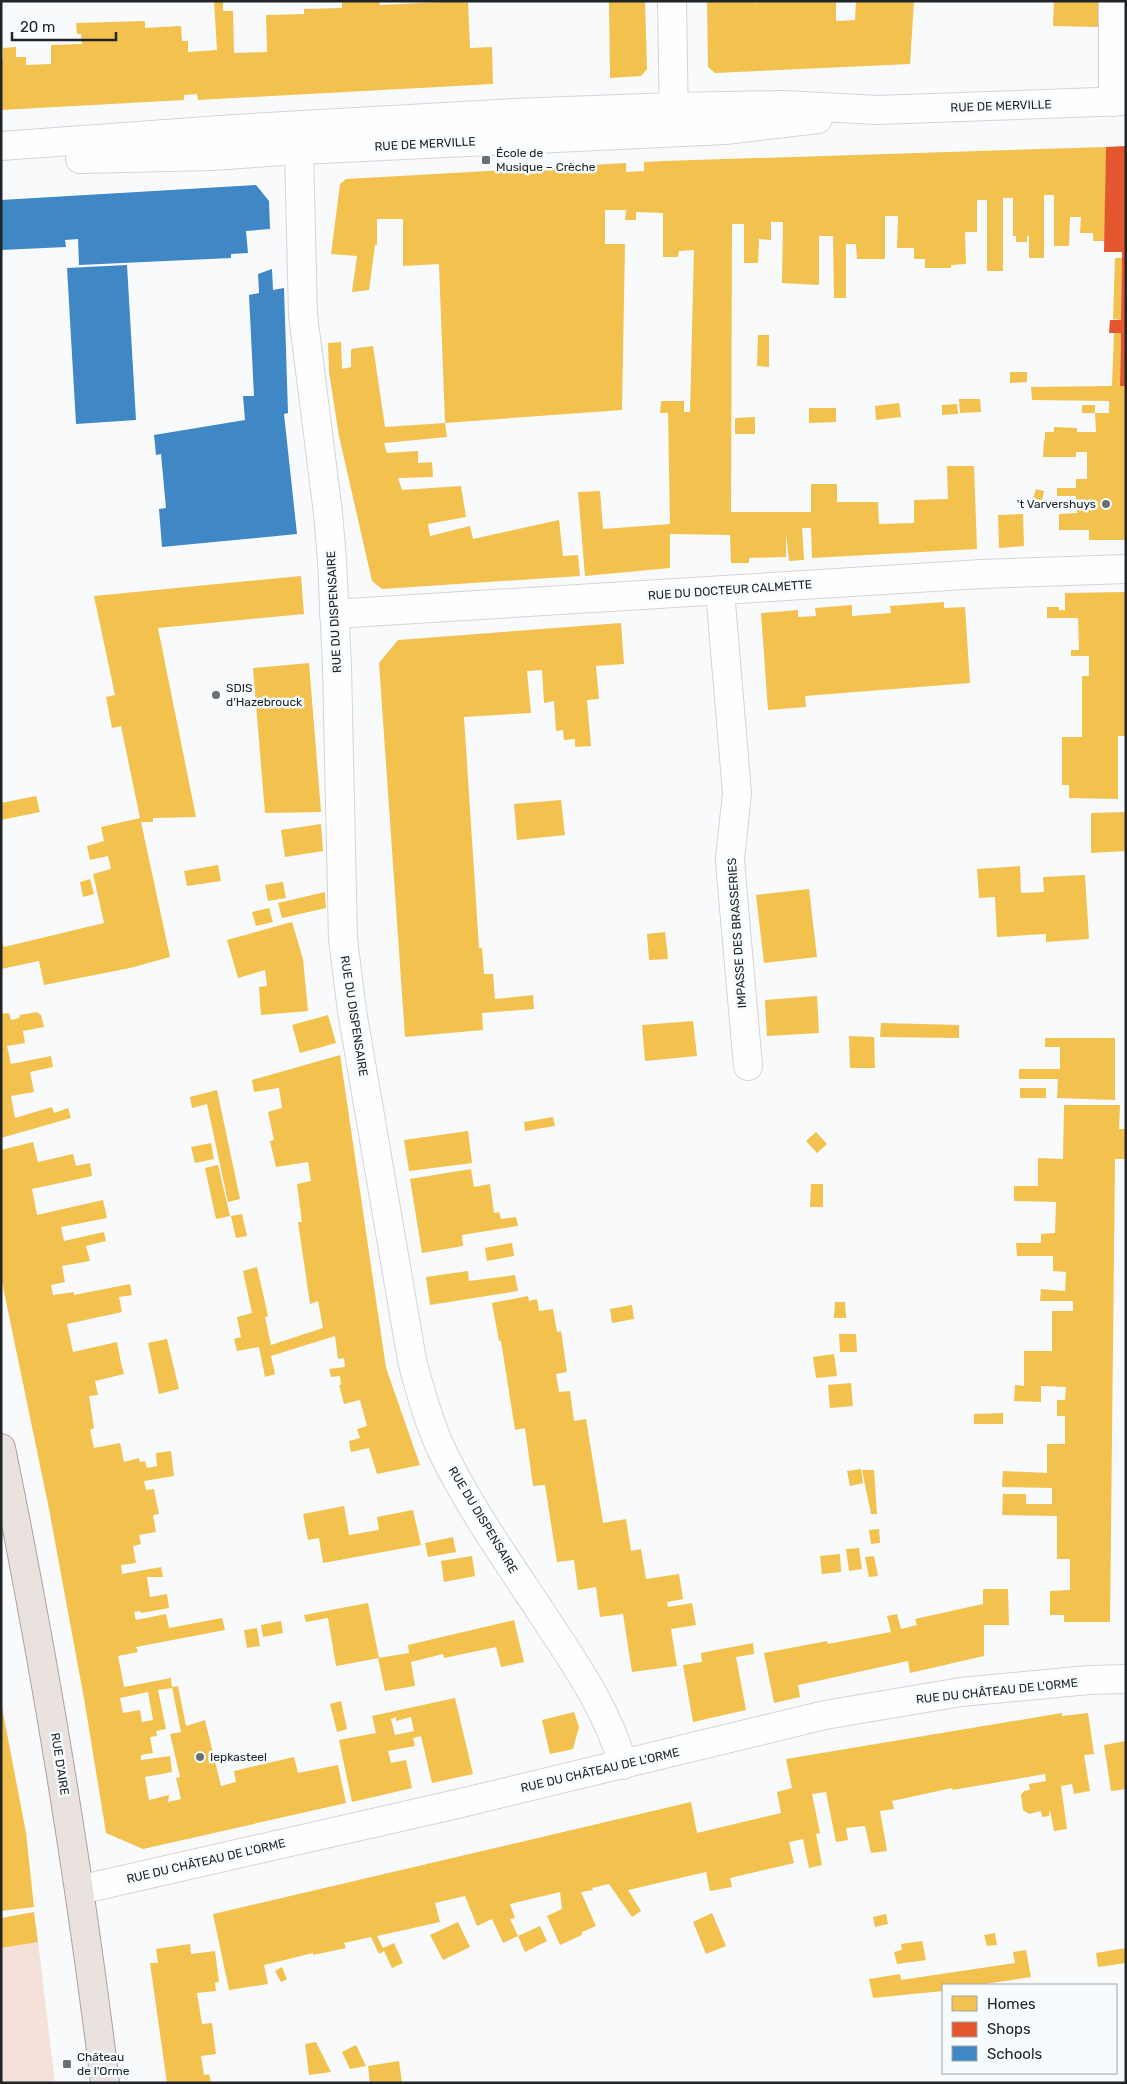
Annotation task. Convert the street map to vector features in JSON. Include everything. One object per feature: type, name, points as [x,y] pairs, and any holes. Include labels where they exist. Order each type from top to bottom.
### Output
[{"type":"main road","name":"RUE D'AIRE","points":[[1,1448],[10,1534],[50,1697],[79,1890],[104,2083]]},
{"type":"street","points":[[672,1],[674,120]]},
{"type":"street","points":[[1113,1],[1119,102]]},
{"type":"street","name":"RUE DE MERVILLE","points":[[1,162],[211,156],[299,150],[674,120],[784,105],[877,110],[1119,102]]},
{"type":"street","name":"RUE DE MERVILLE","points":[[1,146],[234,129],[513,113],[674,120]]},
{"type":"street","name":"RUE DU DISPENSAIRE","points":[[299,150],[303,315],[328,513],[334,614],[343,939],[348,988],[412,1360],[426,1408],[442,1451],[454,1475],[479,1518],[586,1681],[611,1726],[624,1764]]},
{"type":"street","name":"RUE DU DOCTEUR CALMETTE","points":[[334,614],[982,574],[1126,569]]},
{"type":"street","name":"IMPASSE DES BRASSERIES","points":[[720,591],[737,793],[730,859],[748,1066]]},
{"type":"street","name":"RUE DU CHÂTEAU DE L'ORME","points":[[79,1890],[624,1764],[782,1724],[961,1692],[1089,1680],[1126,1679]]},
{"type":"shaded area","points":[[38,1942],[55,2083],[1,2083],[1,1948]]},
{"type":"building: Homes","points":[[214,1],[223,1],[223,11],[233,11],[234,53],[267,52],[266,15],[304,14],[304,9],[342,8],[342,1],[379,1],[380,5],[468,1],[470,48],[492,47],[493,84],[198,100],[197,94],[184,95],[184,100],[1,110],[1,59],[3,59],[3,48],[16,47],[16,57],[26,57],[26,65],[51,64],[51,45],[82,44],[81,34],[77,34],[76,23],[145,21],[145,28],[181,26],[182,41],[188,41],[188,52],[217,50]]},
{"type":"building: Homes","points":[[609,1],[645,1],[647,69],[641,76],[610,78]]},
{"type":"building: Homes","points":[[707,1],[755,1],[755,3],[763,1],[836,1],[836,21],[855,20],[856,1],[914,1],[910,64],[715,73],[708,67]]},
{"type":"building: Homes","points":[[1054,1],[1099,1],[1098,27],[1053,26]]},
{"type":"building: Homes","points":[[1106,147],[1105,241],[1093,241],[1093,233],[1080,233],[1081,217],[1070,217],[1069,246],[1054,246],[1054,195],[1044,195],[1044,258],[1029,258],[1029,236],[1027,236],[1027,242],[1016,242],[1016,236],[1013,236],[1013,198],[1003,198],[1003,271],[987,271],[987,200],[977,200],[977,232],[965,232],[966,264],[951,265],[951,268],[925,268],[925,259],[914,259],[914,248],[897,248],[898,216],[885,216],[885,259],[857,259],[856,244],[846,244],[846,298],[834,298],[833,236],[819,236],[819,285],[782,283],[783,222],[771,222],[771,240],[759,239],[758,263],[744,263],[744,224],[732,224],[731,512],[811,512],[811,484],[837,484],[837,502],[878,502],[879,524],[914,523],[914,500],[948,499],[947,466],[974,466],[977,549],[812,558],[811,528],[802,528],[804,560],[789,561],[786,533],[786,557],[749,558],[749,563],[731,563],[730,535],[670,534],[670,568],[585,576],[578,492],[600,491],[603,529],[670,524],[668,413],[660,413],[661,401],[684,401],[684,412],[690,412],[694,250],[679,251],[678,257],[663,257],[663,213],[636,212],[636,220],[625,220],[626,210],[605,210],[605,244],[625,244],[622,410],[445,423],[439,264],[403,266],[403,219],[377,219],[377,245],[375,245],[369,290],[352,292],[357,256],[331,254],[340,184],[346,179],[626,163],[626,172],[644,171],[644,162]]},
{"type":"building: Homes","points":[[1115,258],[1122,258],[1121,320],[1113,319]]},
{"type":"building: Homes","points":[[1114,333],[1121,333],[1120,386],[1126,386],[1126,540],[1089,540],[1089,530],[1059,530],[1059,514],[1077,513],[1076,496],[1057,496],[1057,488],[1076,488],[1076,479],[1087,479],[1087,452],[1076,452],[1076,457],[1043,457],[1045,432],[1054,432],[1054,427],[1077,428],[1077,432],[1096,432],[1095,413],[1109,413],[1109,401],[1032,400],[1031,387],[1112,386]]},
{"type":"building: Homes","points":[[758,335],[769,335],[769,367],[757,366]]},
{"type":"building: Homes","points":[[341,342],[342,369],[351,367],[351,349],[373,346],[385,427],[445,423],[447,437],[384,443],[387,453],[418,451],[418,463],[432,462],[433,477],[398,478],[402,490],[461,486],[466,517],[428,524],[430,536],[470,526],[473,539],[559,520],[563,556],[578,555],[580,576],[382,589],[372,581],[339,436],[329,372],[328,343]]},
{"type":"building: Homes","points":[[1010,372],[1027,372],[1027,382],[1010,383]]},
{"type":"building: Homes","points":[[959,399],[980,399],[981,412],[960,413]]},
{"type":"building: Homes","points":[[899,403],[901,417],[876,420],[875,406]]},
{"type":"building: Homes","points":[[957,404],[958,414],[942,415],[942,405]]},
{"type":"building: Homes","points":[[1082,405],[1095,405],[1095,413],[1082,413]]},
{"type":"building: Homes","points":[[809,408],[836,408],[836,422],[809,423]]},
{"type":"building: Homes","points":[[755,417],[755,434],[735,434],[735,418]]},
{"type":"building: Homes","points":[[1036,489],[1044,491],[1042,501],[1033,499]]},
{"type":"building: Homes","points":[[1023,514],[1024,546],[999,548],[998,515]]},
{"type":"building: Homes","points":[[301,576],[304,614],[158,628],[196,817],[153,818],[153,822],[141,822],[170,957],[130,968],[44,985],[39,961],[1,969],[1,940],[4,947],[104,923],[93,874],[111,869],[108,856],[90,860],[87,846],[104,841],[101,827],[140,818],[121,726],[112,728],[106,697],[115,695],[94,596]]},
{"type":"building: Homes","points":[[1126,592],[1126,736],[1118,736],[1118,799],[1069,798],[1069,785],[1062,785],[1062,737],[1082,737],[1082,676],[1089,676],[1089,656],[1071,656],[1071,650],[1079,650],[1078,618],[1047,618],[1047,607],[1059,607],[1059,610],[1065,610],[1065,593]]},
{"type":"building: Homes","points":[[944,602],[944,608],[965,607],[970,683],[805,696],[806,707],[768,710],[761,613],[798,610],[798,617],[816,616],[815,608],[852,605],[852,616],[891,613],[890,606]]},
{"type":"building: Homes","points":[[621,623],[624,664],[596,666],[599,699],[587,700],[591,746],[575,747],[575,739],[564,740],[563,730],[556,731],[554,701],[544,703],[542,670],[527,671],[531,713],[464,717],[479,948],[482,948],[484,974],[493,974],[495,999],[533,995],[534,1009],[482,1013],[483,1030],[405,1037],[379,663],[398,640]]},
{"type":"building: Homes","points":[[309,663],[321,812],[265,813],[253,668]]},
{"type":"building: Homes","points":[[36,796],[40,812],[1,820],[1,803]]},
{"type":"building: Homes","points":[[561,800],[565,835],[517,840],[514,804]]},
{"type":"building: Homes","points":[[1126,812],[1126,851],[1091,853],[1091,813]]},
{"type":"building: Homes","points":[[321,824],[323,851],[285,857],[281,830]]},
{"type":"building: Homes","points":[[218,865],[221,881],[187,886],[184,871]]},
{"type":"building: Homes","points":[[1020,866],[1021,893],[1044,892],[1043,877],[1085,875],[1089,939],[1046,942],[1046,934],[997,937],[995,897],[979,898],[977,869]]},
{"type":"building: Homes","points":[[90,879],[94,894],[83,897],[80,882]]},
{"type":"building: Homes","points":[[283,882],[286,898],[268,901],[265,885]]},
{"type":"building: Homes","points":[[809,889],[817,957],[764,963],[756,895]]},
{"type":"building: Homes","points":[[325,892],[326,908],[282,918],[278,903]]},
{"type":"building: Homes","points":[[269,908],[273,922],[256,926],[252,912]]},
{"type":"building: Homes","points":[[292,922],[303,959],[308,1011],[261,1015],[259,987],[267,986],[265,970],[238,978],[227,940]]},
{"type":"building: Homes","points":[[665,932],[668,959],[649,960],[647,934]]},
{"type":"building: Homes","points":[[817,996],[819,1033],[767,1036],[765,1000]]},
{"type":"building: Homes","points":[[37,1012],[41,1015],[44,1027],[23,1031],[25,1043],[7,1046],[11,1064],[51,1056],[53,1067],[30,1072],[34,1092],[11,1096],[15,1118],[52,1107],[54,1113],[68,1108],[71,1118],[1,1138],[1,1014],[9,1013],[11,1020],[19,1018],[20,1015]]},
{"type":"building: Homes","points":[[328,1015],[336,1043],[300,1053],[292,1025]]},
{"type":"building: Homes","points":[[693,1021],[697,1056],[645,1061],[642,1025]]},
{"type":"building: Homes","points":[[881,1023],[959,1025],[959,1038],[880,1037]]},
{"type":"building: Homes","points":[[849,1036],[874,1037],[875,1068],[850,1068]]},
{"type":"building: Homes","points":[[1045,1038],[1115,1038],[1115,1100],[1057,1098],[1058,1079],[1019,1079],[1019,1069],[1060,1069],[1060,1047],[1045,1047]]},
{"type":"building: Homes","points":[[340,1055],[386,1368],[420,1465],[377,1474],[369,1448],[351,1452],[349,1441],[360,1438],[357,1429],[367,1426],[360,1400],[344,1404],[339,1385],[341,1385],[340,1376],[331,1377],[329,1369],[345,1367],[344,1358],[338,1359],[335,1336],[271,1356],[275,1374],[265,1377],[259,1347],[237,1351],[234,1339],[241,1337],[237,1317],[252,1313],[243,1271],[257,1267],[268,1316],[265,1317],[271,1345],[323,1328],[318,1301],[310,1304],[298,1222],[302,1222],[297,1184],[311,1181],[308,1162],[276,1167],[270,1141],[274,1140],[268,1112],[282,1108],[279,1088],[254,1092],[252,1080]]},
{"type":"building: Homes","points":[[1020,1088],[1046,1088],[1046,1098],[1020,1098]]},
{"type":"building: Homes","points":[[217,1090],[240,1199],[228,1202],[207,1104],[192,1108],[190,1097]]},
{"type":"building: Homes","points":[[1064,1105],[1120,1105],[1119,1129],[1126,1129],[1126,1159],[1115,1159],[1110,1622],[1064,1622],[1064,1615],[1050,1615],[1050,1591],[1070,1590],[1070,1559],[1057,1559],[1057,1516],[1002,1515],[1003,1494],[1026,1494],[1026,1504],[1052,1504],[1052,1488],[1002,1487],[1003,1471],[1047,1473],[1047,1444],[1065,1444],[1065,1416],[1057,1416],[1057,1400],[1065,1400],[1066,1387],[1041,1386],[1041,1402],[1014,1401],[1015,1385],[1024,1386],[1024,1351],[1052,1351],[1052,1311],[1073,1311],[1073,1301],[1040,1301],[1041,1289],[1065,1291],[1066,1272],[1053,1271],[1053,1256],[1017,1256],[1016,1243],[1041,1243],[1041,1234],[1055,1233],[1056,1202],[1014,1201],[1014,1186],[1038,1186],[1038,1158],[1063,1159]]},
{"type":"building: Homes","points":[[553,1117],[555,1126],[525,1131],[524,1122]]},
{"type":"building: Homes","points":[[468,1131],[472,1163],[409,1171],[404,1140]]},
{"type":"building: Homes","points":[[816,1132],[827,1144],[817,1153],[806,1141]]},
{"type":"building: Homes","points":[[33,1142],[38,1162],[73,1154],[76,1166],[90,1163],[92,1176],[32,1189],[37,1215],[103,1200],[107,1218],[61,1227],[64,1241],[104,1232],[106,1241],[86,1246],[90,1261],[62,1266],[65,1282],[51,1285],[53,1295],[74,1292],[74,1295],[130,1284],[132,1295],[119,1297],[122,1312],[67,1324],[73,1352],[117,1342],[124,1374],[95,1381],[98,1395],[89,1396],[94,1428],[90,1430],[94,1448],[120,1443],[124,1462],[139,1458],[140,1462],[145,1461],[147,1468],[157,1466],[156,1453],[171,1451],[174,1476],[144,1481],[146,1490],[154,1489],[159,1514],[153,1515],[156,1532],[139,1535],[141,1544],[133,1546],[136,1563],[121,1565],[122,1574],[161,1567],[163,1577],[147,1577],[150,1597],[167,1594],[169,1608],[141,1613],[140,1611],[134,1612],[136,1620],[166,1614],[169,1628],[222,1618],[225,1630],[136,1647],[138,1652],[118,1656],[124,1687],[171,1678],[172,1688],[158,1690],[166,1729],[156,1731],[157,1736],[150,1737],[153,1753],[141,1755],[141,1760],[170,1756],[172,1772],[145,1777],[149,1800],[169,1795],[168,1802],[181,1799],[176,1778],[180,1777],[170,1734],[181,1732],[172,1687],[178,1686],[186,1726],[205,1720],[221,1786],[236,1782],[234,1771],[294,1757],[298,1773],[338,1765],[346,1803],[143,1849],[106,1833],[85,1704],[49,1509],[1,1277],[1,1150]],"holes":[[[148,1692],[153,1720],[142,1722],[140,1710],[123,1713],[120,1698]]]},
{"type":"building: Homes","points":[[211,1143],[214,1159],[195,1163],[191,1147]]},
{"type":"building: Homes","points":[[218,1165],[230,1216],[216,1219],[205,1168]]},
{"type":"building: Homes","points":[[471,1169],[474,1187],[490,1184],[494,1213],[499,1212],[501,1219],[516,1217],[518,1226],[462,1235],[463,1246],[422,1253],[410,1179]]},
{"type":"building: Homes","points":[[811,1184],[823,1184],[823,1207],[810,1207]]},
{"type":"building: Homes","points":[[242,1214],[247,1236],[236,1238],[231,1216]]},
{"type":"building: Homes","points":[[512,1243],[514,1256],[487,1261],[485,1248]]},
{"type":"building: Homes","points":[[468,1271],[469,1281],[515,1275],[518,1291],[430,1305],[426,1277]]},
{"type":"building: Homes","points":[[528,1296],[529,1301],[537,1299],[539,1311],[553,1309],[557,1332],[561,1331],[567,1372],[556,1374],[559,1392],[570,1391],[574,1421],[586,1419],[603,1523],[626,1519],[631,1551],[641,1549],[646,1579],[679,1574],[683,1599],[667,1602],[668,1607],[692,1603],[696,1625],[671,1629],[677,1666],[632,1672],[623,1614],[600,1617],[596,1587],[578,1590],[574,1560],[557,1562],[545,1485],[533,1486],[525,1428],[515,1430],[501,1341],[499,1341],[492,1303]]},
{"type":"building: Homes","points":[[835,1302],[845,1302],[846,1318],[834,1318]]},
{"type":"building: Homes","points":[[632,1305],[634,1319],[612,1323],[610,1309]]},
{"type":"building: Homes","points":[[839,1334],[856,1334],[857,1352],[840,1352]]},
{"type":"building: Homes","points":[[167,1339],[179,1389],[159,1394],[148,1343]]},
{"type":"building: Homes","points":[[834,1354],[837,1376],[816,1378],[813,1357]]},
{"type":"building: Homes","points":[[851,1383],[853,1406],[830,1408],[828,1385]]},
{"type":"building: Homes","points":[[1003,1413],[1003,1424],[974,1424],[974,1414]]},
{"type":"building: Homes","points":[[861,1469],[863,1483],[850,1486],[847,1471]]},
{"type":"building: Homes","points":[[862,1470],[874,1470],[877,1514],[871,1514]]},
{"type":"building: Homes","points":[[344,1506],[349,1535],[379,1530],[377,1517],[413,1510],[421,1545],[323,1563],[319,1538],[308,1540],[303,1514]]},
{"type":"building: Homes","points":[[879,1529],[880,1543],[871,1544],[869,1530]]},
{"type":"building: Homes","points":[[453,1537],[456,1552],[428,1557],[425,1543]]},
{"type":"building: Homes","points":[[859,1548],[862,1569],[849,1571],[846,1549]]},
{"type":"building: Homes","points":[[840,1554],[841,1572],[822,1574],[820,1556]]},
{"type":"building: Homes","points":[[472,1556],[475,1576],[444,1582],[441,1561]]},
{"type":"building: Homes","points":[[874,1556],[878,1576],[869,1577],[865,1557]]},
{"type":"building: Homes","points":[[983,1589],[1008,1589],[1009,1625],[984,1625],[984,1656],[910,1673],[908,1661],[798,1685],[800,1697],[774,1703],[764,1653],[827,1641],[828,1644],[891,1632],[887,1616],[897,1614],[901,1629],[917,1625],[915,1619],[983,1604]]},
{"type":"building: Homes","points":[[368,1603],[379,1658],[336,1666],[328,1618],[306,1622],[304,1615]]},
{"type":"building: Homes","points":[[514,1620],[524,1662],[501,1667],[496,1647],[444,1658],[443,1654],[411,1662],[415,1686],[385,1691],[378,1658],[409,1653],[408,1645]]},
{"type":"building: Homes","points":[[281,1621],[283,1633],[263,1637],[261,1625]]},
{"type":"building: Homes","points":[[257,1628],[260,1646],[247,1648],[244,1630]]},
{"type":"building: Homes","points":[[753,1643],[754,1654],[736,1657],[746,1710],[693,1722],[683,1665],[702,1662],[701,1653]]},
{"type":"building: Homes","points":[[455,1698],[473,1774],[432,1783],[421,1736],[413,1738],[415,1746],[388,1751],[391,1763],[406,1760],[412,1788],[352,1802],[339,1740],[376,1733],[372,1716]],"holes":[[[396,1717],[396,1721],[411,1717],[414,1731],[395,1735],[391,1719]]]},
{"type":"building: Homes","points":[[341,1701],[347,1729],[337,1732],[330,1704]]},
{"type":"building: Homes","points":[[1,1702],[26,1833],[34,1907],[1,1911]]},
{"type":"building: Homes","points":[[574,1712],[579,1727],[573,1749],[550,1754],[542,1720]]},
{"type":"building: Homes","points":[[1062,1713],[1062,1716],[1088,1713],[1094,1754],[1084,1755],[1090,1791],[1074,1794],[1072,1784],[1061,1786],[1067,1829],[1054,1831],[1050,1810],[1049,1816],[1042,1817],[1041,1811],[1029,1814],[1023,1810],[1021,1795],[1024,1791],[1030,1790],[1029,1784],[1046,1781],[1045,1774],[953,1790],[952,1788],[892,1801],[894,1809],[880,1811],[887,1851],[871,1853],[865,1826],[846,1828],[848,1840],[836,1842],[826,1792],[812,1794],[820,1833],[816,1834],[822,1865],[809,1868],[803,1839],[789,1842],[794,1863],[730,1878],[732,1887],[710,1891],[706,1872],[628,1890],[641,1911],[632,1917],[609,1884],[592,1888],[593,1890],[581,1892],[596,1926],[560,1945],[547,1916],[562,1909],[560,1892],[510,1904],[515,1918],[510,1919],[518,1936],[503,1943],[492,1919],[477,1926],[465,1896],[435,1903],[440,1922],[377,1936],[383,1948],[394,1943],[403,1963],[392,1968],[384,1951],[379,1954],[371,1937],[344,1943],[346,1948],[313,1955],[313,1953],[264,1965],[268,1984],[229,1990],[213,1914],[691,1802],[697,1833],[781,1813],[777,1792],[792,1788],[786,1759]]},
{"type":"building: Homes","points":[[1126,1741],[1126,1789],[1111,1791],[1104,1745]]},
{"type":"building: Homes","points":[[34,1912],[38,1942],[1,1948],[1,1918]]},
{"type":"building: Homes","points":[[712,1913],[726,1946],[706,1954],[693,1922]]},
{"type":"building: Homes","points":[[886,1914],[888,1924],[875,1927],[873,1917]]},
{"type":"building: Homes","points":[[458,1922],[470,1947],[443,1960],[430,1935]]},
{"type":"building: Homes","points":[[540,1926],[547,1941],[525,1952],[518,1936]]},
{"type":"building: Homes","points":[[995,1933],[997,1945],[987,1946],[984,1935]]},
{"type":"building: Homes","points":[[922,1941],[926,1960],[897,1964],[894,1952],[902,1950],[901,1944]]},
{"type":"building: Homes","points":[[190,1944],[191,1954],[215,1951],[219,1982],[215,1983],[216,1991],[197,1993],[202,2024],[212,2023],[216,2054],[201,2056],[204,2075],[209,2074],[211,2083],[167,2083],[150,1963],[158,1963],[156,1949]]},
{"type":"building: Homes","points":[[1126,1948],[1126,1963],[1098,1967],[1096,1953]]},
{"type":"building: Homes","points":[[1026,1950],[1031,1977],[985,1984],[942,1984],[942,1991],[873,1998],[869,1979],[900,1974],[901,1980],[1015,1963],[1013,1952]]},
{"type":"building: Homes","points":[[282,1967],[287,1979],[281,1982],[275,1971]]},
{"type":"building: Homes","points":[[316,2042],[331,2072],[309,2075],[305,2044]]},
{"type":"building: Homes","points":[[356,2045],[366,2066],[350,2069],[342,2052]]},
{"type":"building: Homes","points":[[399,2061],[402,2083],[370,2083],[368,2066]]},
{"type":"building: Shops","points":[[1126,146],[1126,386],[1120,386],[1121,333],[1109,333],[1110,320],[1121,320],[1122,252],[1104,252],[1106,147]]},
{"type":"building: Schools","points":[[256,185],[269,201],[270,229],[246,231],[248,253],[231,254],[231,258],[79,265],[78,239],[65,240],[66,247],[1,250],[1,200]]},
{"type":"building: Schools","points":[[127,265],[136,420],[76,424],[67,268]]},
{"type":"building: Schools","points":[[272,269],[273,290],[284,288],[288,413],[284,414],[297,534],[162,547],[159,509],[166,508],[161,454],[156,455],[154,435],[245,420],[243,396],[254,396],[249,295],[259,293],[258,274]]},
{"type":"place","name":"École de Musique – Crèche","points":[[486,160]]},
{"type":"place","name":"'t Varvershuys","points":[[1106,504]]},
{"type":"place","name":"SDIS d'Hazebrouck","points":[[216,695]]},
{"type":"place","name":"Iepkasteel","points":[[200,1757]]},
{"type":"place","name":"Château de l'Orme","points":[[67,2064]]}]
